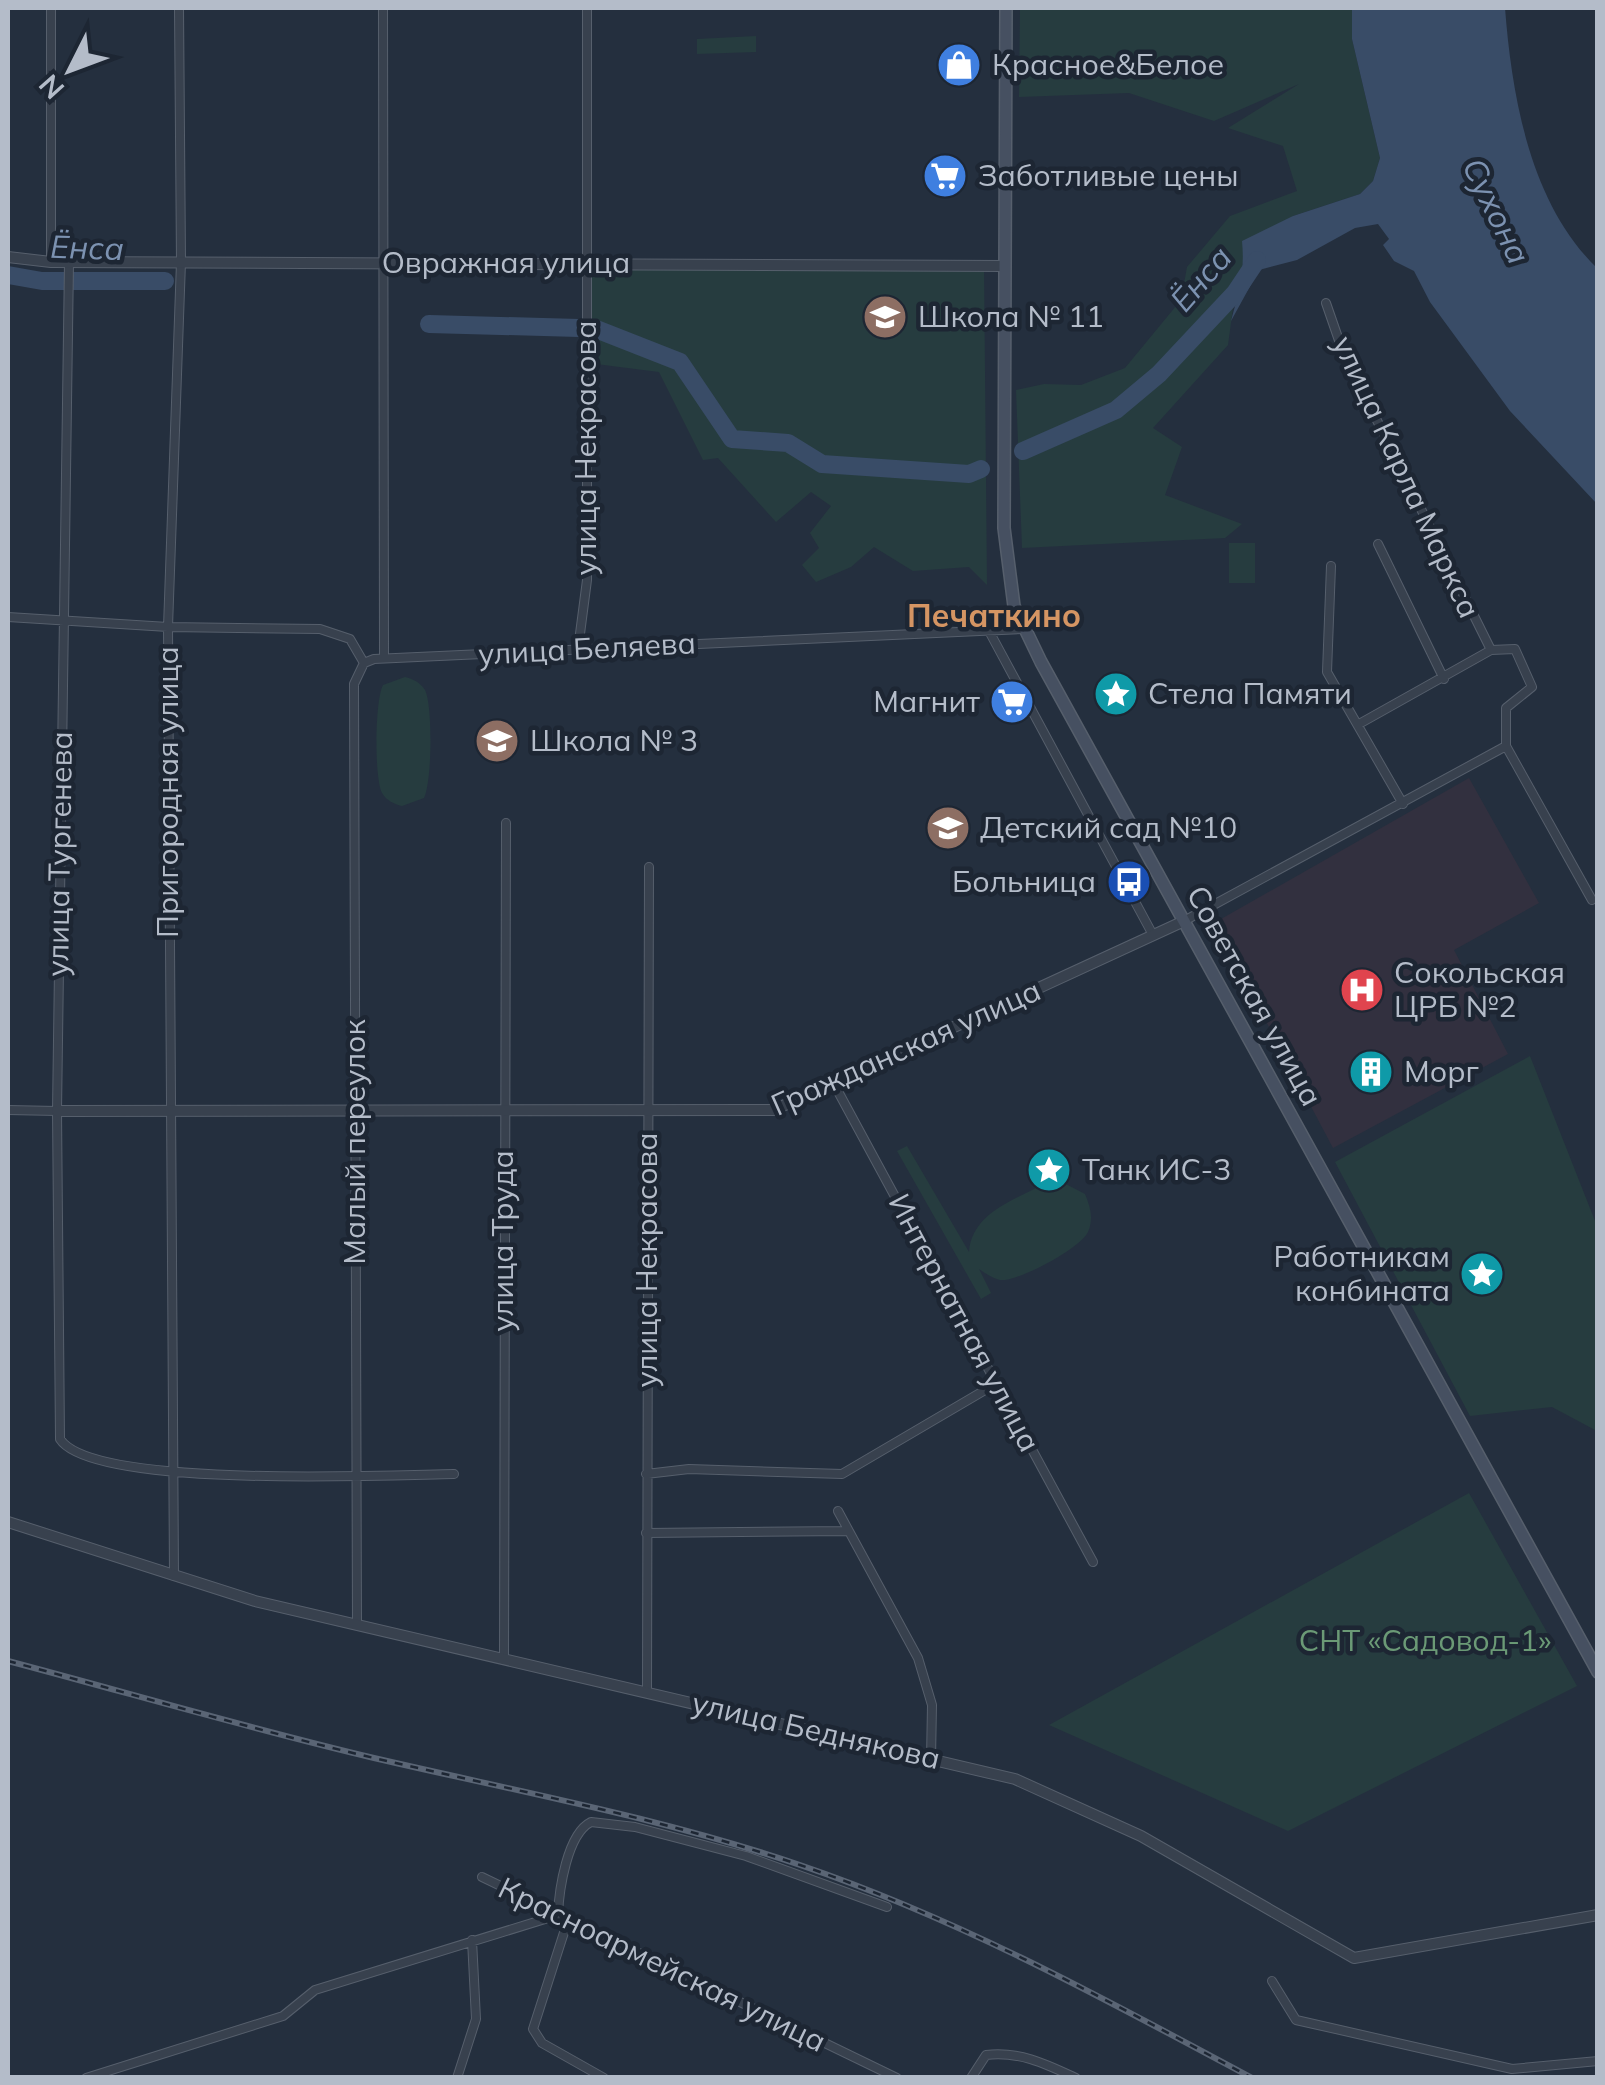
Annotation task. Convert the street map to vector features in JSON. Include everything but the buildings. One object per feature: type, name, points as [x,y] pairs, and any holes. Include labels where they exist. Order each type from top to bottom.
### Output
[{"type":"main road","name":"Советская улица","points":[[1006,8],[1006,549],[1009,582],[1023,629],[1598,1672]]},
{"type":"street","points":[[51,8],[51,262]]},
{"type":"street","name":"Пригородная улица","points":[[174,1576],[168,627],[180,262],[179,8]]},
{"type":"street","points":[[383,8],[384,658]]},
{"type":"street","name":"улица Некрасова","points":[[578,648],[587,580],[587,8]]},
{"type":"street","name":"Овражная улица","points":[[8,257],[51,262],[1005,266]]},
{"type":"street","name":"улица Тургенева","points":[[69,262],[57,1111],[58,1428],[64,1446],[84,1458],[173,1472]]},
{"type":"street","name":"улица Карла Маркса","points":[[1326,303],[1342,352],[1491,650]]},
{"type":"street","points":[[1378,544],[1444,679]]},
{"type":"street","points":[[1330,566],[1327,672],[1403,804]]},
{"type":"street","points":[[8,617],[168,627],[320,629],[350,638],[364,663]]},
{"type":"street","name":"улица Беляева","points":[[364,663],[384,658],[1023,629]]},
{"type":"street","name":"Советская улица","points":[[989,631],[1153,935]]},
{"type":"street","points":[[1359,724],[1491,650],[1514,650],[1532,682],[1528,694],[1506,708],[1506,746],[1592,900]]},
{"type":"street","name":"Малый переулок","points":[[358,1624],[354,684],[364,663]]},
{"type":"street","name":"Гражданская улица","points":[[8,1110],[648,1113],[760,1112],[788,1106],[1184,921],[1506,746]]},
{"type":"street","name":"улица Труда","points":[[504,1660],[506,823]]},
{"type":"street","name":"улица Некрасова","points":[[647,1691],[648,867]]},
{"type":"street","name":"Интернатная улица","points":[[834,1084],[1093,1562]]},
{"type":"street","points":[[646,1474],[689,1469],[842,1474],[997,1383]]},
{"type":"street","points":[[173,1472],[454,1474]]},
{"type":"street","points":[[838,1511],[918,1658],[932,1706],[931,1759]]},
{"type":"street","name":"улица Беднякова","points":[[8,1522],[174,1576],[358,1624],[1015,1779],[1060,1796],[1141,1836],[1354,1958],[1598,1915]]},
{"type":"street","points":[[646,1533],[848,1531]]},
{"type":"street","points":[[86,2078],[283,2016],[316,1990],[558,1915],[559,1892],[580,1830],[598,1822],[746,1856],[887,1907]]},
{"type":"street","name":"Красноармейская улица","points":[[482,1877],[896,2078]]},
{"type":"street","points":[[568,1920],[534,2020],[535,2036],[604,2078]]},
{"type":"street","points":[[456,2078],[476,2019],[472,1940]]},
{"type":"street","points":[[1272,1981],[1296,2020],[1388,2043],[1512,2069],[1598,2061]]},
{"type":"street","points":[[971,2078],[986,2055],[996,2054],[1031,2057],[1076,2078]]},
{"type":"shaded area","name":"Сокольская ЦРБ №2","points":[[1469,778],[1539,903],[1454,950],[1508,1054],[1333,1148],[1214,923]]},
{"type":"green space","points":[[1020,8],[1352,8],[1352,39],[1380,158],[1373,181],[1360,194],[1293,216],[1235,293],[1228,345],[1153,428],[1182,447],[1165,495],[1242,524],[1225,538],[1022,548],[1016,390],[1044,384],[1081,385],[1125,368],[1181,300],[1187,267],[1230,216],[1297,191],[1283,146],[1228,128],[1299,84],[1214,121],[1129,93],[1019,97]]},
{"type":"green space","points":[[756,36],[756,52],[697,54],[697,39]]},
{"type":"green space","points":[[586,263],[984,265],[987,585],[969,567],[913,571],[874,547],[851,567],[816,582],[802,565],[819,548],[810,533],[831,506],[811,492],[776,522],[718,458],[703,460],[659,372],[588,363]]},
{"type":"green space","points":[[1229,543],[1255,543],[1255,583],[1229,583]]},
{"type":"green space","points":[[405,677],[425,690],[430,744],[424,798],[402,806],[382,793],[376,739],[383,685]]},
{"type":"green space","points":[[1530,1056],[1597,1226],[1597,1431],[1552,1407],[1470,1416],[1335,1162]]},
{"type":"green space","points":[[907,1146],[969,1252],[972,1238],[987,1217],[1048,1182],[1060,1181],[1085,1194],[1091,1217],[1088,1232],[1062,1255],[1020,1276],[1000,1280],[979,1269],[991,1293],[981,1299],[897,1151]]},
{"type":"green space","name":"СНТ «Садовод-1»","points":[[1469,1493],[1577,1686],[1288,1831],[1049,1725]]},
{"type":"water","name":"Сухона","points":[[1352,8],[1505,8],[1520,112],[1540,181],[1574,242],[1597,268],[1597,504],[1510,411],[1430,302],[1414,271],[1394,261],[1383,245],[1389,239],[1378,224],[1355,228],[1297,260],[1259,270],[1231,321],[1242,273],[1242,241],[1293,216],[1360,194],[1373,181],[1380,158],[1352,39]]},
{"type":"waterway","name":"Ёнса","points":[[1023,451],[1116,410],[1159,374],[1235,293],[1257,260]]},
{"type":"waterway","name":"Ёнса","points":[[8,275],[42,281],[165,281]]},
{"type":"waterway","name":"Ёнса","points":[[429,324],[579,328]]},
{"type":"waterway","name":"Ёнса","points":[[596,329],[680,362],[732,439],[788,443],[822,464],[969,474],[981,469]]},
{"type":"railway","points":[[8,1661],[328,1747],[642,1819],[800,1865],[974,1935],[1252,2078]]},
{"type":"place","name":"Красное&Белое","points":[[959,65]]},
{"type":"place","name":"Заботливые цены","points":[[945,176]]},
{"type":"place","name":"Школа № 11","points":[[885,317]]},
{"type":"place","name":"Стела Памяти","points":[[1116,694]]},
{"type":"place","name":"Магнит","points":[[1012,702]]},
{"type":"place","name":"Школа № 3","points":[[497,741]]},
{"type":"place","name":"Детский сад №10","points":[[948,828]]},
{"type":"place","name":"Больница","points":[[1129,882]]},
{"type":"place","name":"Сокольская ЦРБ №2","points":[[1362,990]]},
{"type":"place","name":"Морг","points":[[1371,1072]]},
{"type":"place","name":"Танк ИС-3","points":[[1049,1170]]},
{"type":"place","name":"Работникам конбината","points":[[1482,1274]]},
{"type":"district","name":"Печаткино","points":[[994,616]]}]
